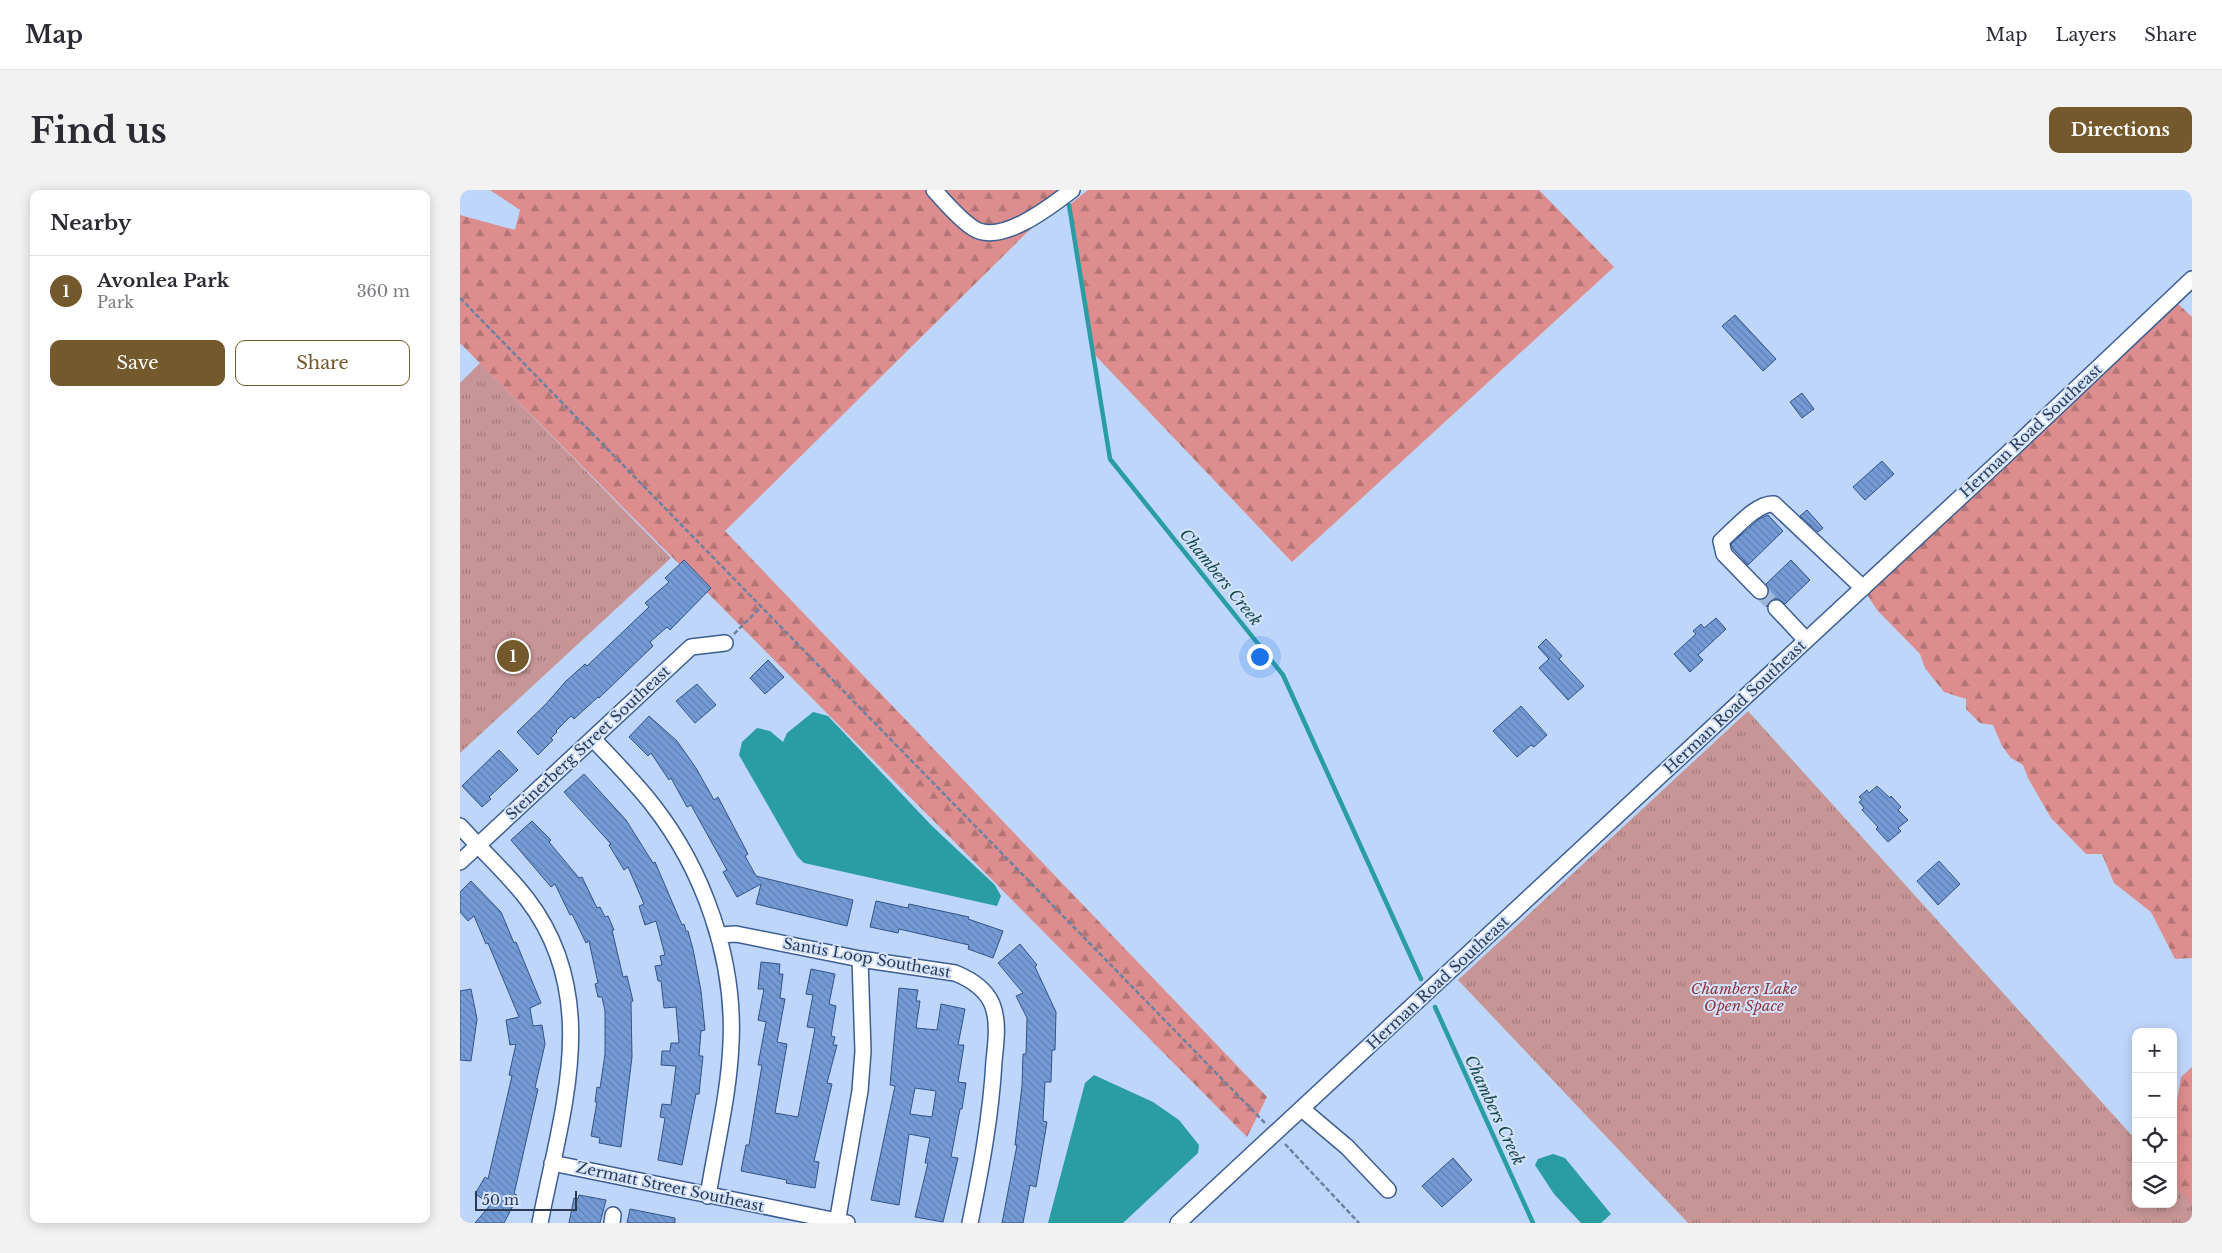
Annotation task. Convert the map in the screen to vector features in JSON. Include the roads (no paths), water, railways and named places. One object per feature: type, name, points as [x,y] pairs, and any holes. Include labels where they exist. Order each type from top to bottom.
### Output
[{"type":"street","points":[[934,190],[948,206],[974,229],[997,234],[1021,224],[1072,190]]},
{"type":"street","name":"Herman Road Southeast","points":[[1178,1223],[2192,279]]},
{"type":"street","points":[[1760,591],[1724,554],[1721,541],[1756,509],[1768,503],[1774,504],[1862,588]]},
{"type":"street","points":[[1776,608],[1806,640]]},
{"type":"street","name":"Steinerberg Street Southeast","points":[[460,862],[594,740],[691,647],[725,643]]},
{"type":"street","points":[[594,740],[647,798],[672,833],[692,868],[719,935],[729,996],[732,1042],[726,1099],[708,1196]]},
{"type":"street","points":[[460,826],[526,898],[536,912],[552,942],[567,989],[572,1024],[568,1081],[540,1223]]},
{"type":"street","name":"Santis Loop Southeast","points":[[719,935],[736,934],[860,959],[955,973],[979,986],[991,1002],[996,1021],[996,1034],[988,1131],[970,1223]]},
{"type":"street","points":[[840,1222],[860,1091],[863,1051],[860,959]]},
{"type":"street","points":[[1302,1109],[1347,1147],[1388,1190]]},
{"type":"street","name":"Zermatt Street Southeast","points":[[552,1163],[840,1222]]},
{"type":"waterway","name":"Chambers Creek","points":[[1069,205],[1110,459],[1283,675],[1421,979]]},
{"type":"waterway","name":"Chambers Creek","points":[[1435,1007],[1533,1223]]},
{"type":"tunnel","points":[[1760,591],[1776,608]]},
{"type":"place","name":"Avonlea Park","points":[[513,656]]},
{"type":"park label","name":"Chambers Lake Open Space","points":[[1744,998]]}]
